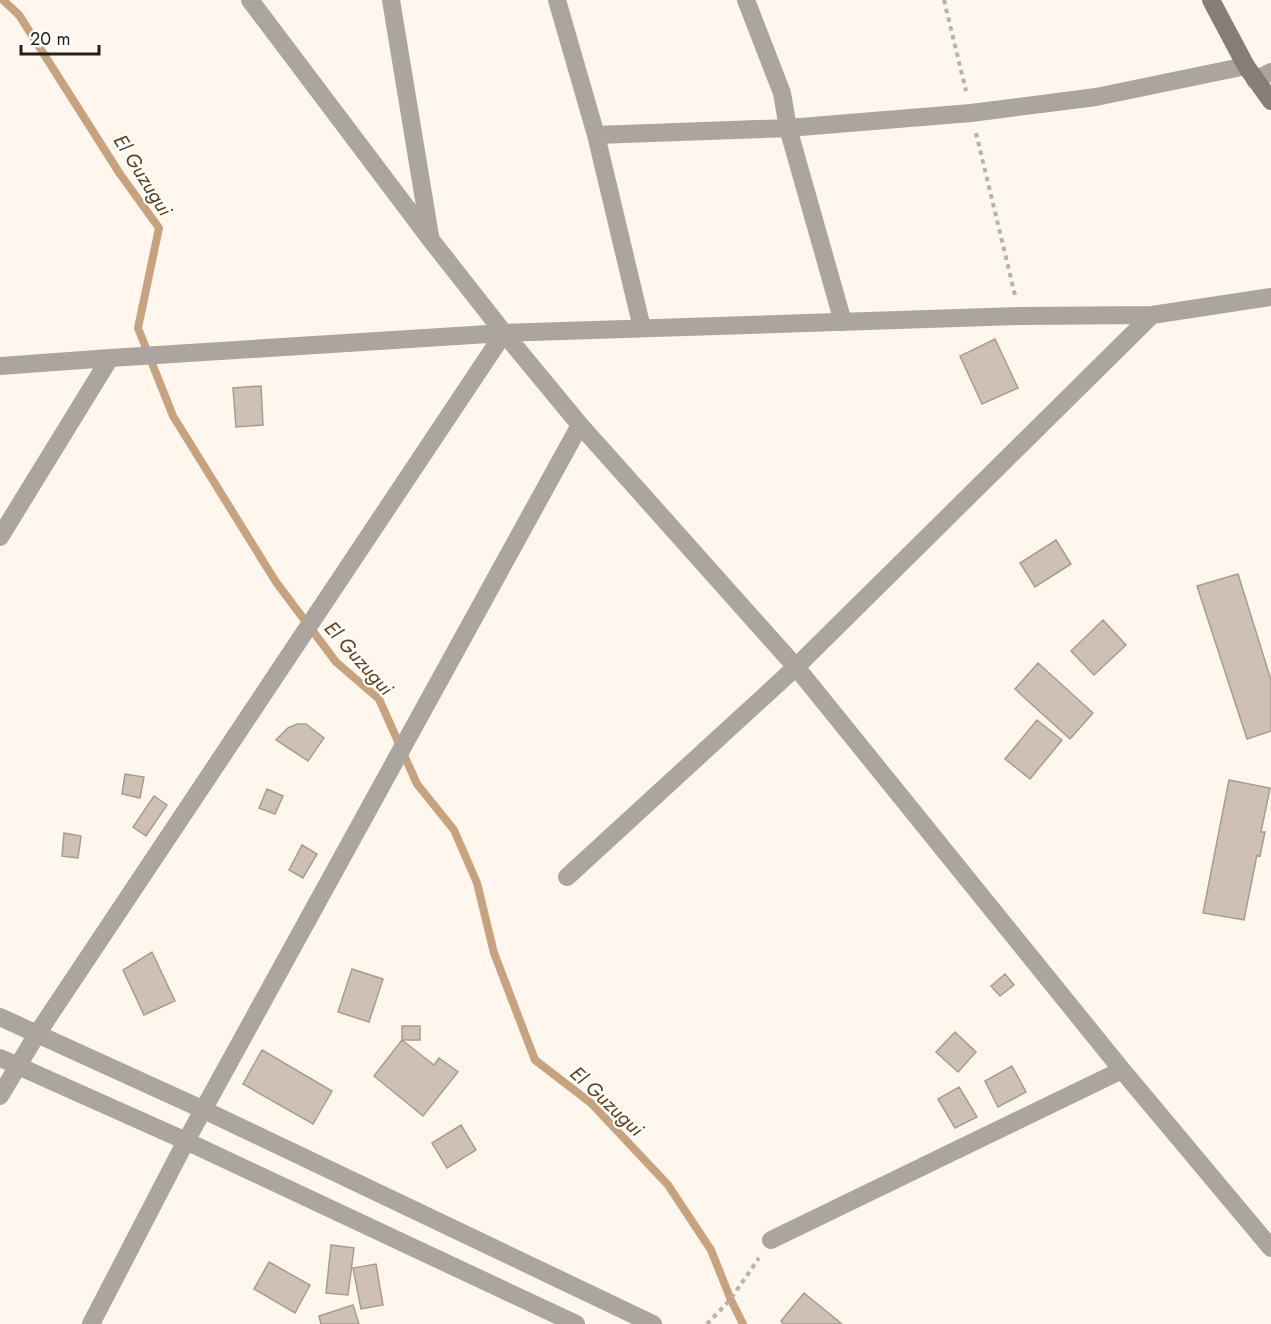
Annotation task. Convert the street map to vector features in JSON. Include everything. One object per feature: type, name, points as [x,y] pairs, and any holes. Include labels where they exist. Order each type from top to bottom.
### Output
[{"type":"street","points":[[250,0],[504,333],[580,425],[796,667],[1122,1070],[1271,1248]]},
{"type":"street","points":[[391,0],[431,240]]},
{"type":"street","points":[[558,0],[596,135],[642,328]]},
{"type":"street","points":[[746,0],[782,93],[788,128],[843,322]]},
{"type":"street","points":[[1211,0],[1257,72],[1271,101]]},
{"type":"street","points":[[596,135],[788,128],[971,113],[1096,97],[1257,72]]},
{"type":"street","points":[[0,366],[504,333],[1020,316],[1152,315],[1271,297]]},
{"type":"street","points":[[567,877],[796,667],[1152,315]]},
{"type":"street","points":[[0,1096],[37,1034],[504,333]]},
{"type":"street","points":[[0,537],[110,358]]},
{"type":"street","points":[[91,1324],[186,1141],[580,425]]},
{"type":"street","points":[[0,1017],[204,1110],[653,1324]]},
{"type":"street","points":[[0,1058],[186,1141],[576,1324]]},
{"type":"street","points":[[771,1240],[1122,1070]]},
{"type":"path","points":[[944,0],[1020,316]]},
{"type":"path","points":[[707,1324],[730,1300],[771,1240]]},
{"type":"building","points":[[995,339],[1018,388],[982,404],[960,356]]},
{"type":"building","points":[[261,386],[263,425],[236,427],[233,388]]},
{"type":"building","points":[[1056,540],[1071,564],[1035,587],[1020,563]]},
{"type":"building","points":[[1238,574],[1271,680],[1271,731],[1247,739],[1197,586]]},
{"type":"building","points":[[1103,620],[1126,645],[1094,675],[1071,651]]},
{"type":"building","points":[[1038,663],[1093,713],[1070,739],[1015,689]]},
{"type":"building","points":[[1037,720],[1062,740],[1030,779],[1005,759]]},
{"type":"building","points":[[297,724],[306,724],[324,738],[308,761],[276,740],[288,728]]},
{"type":"building","points":[[125,774],[144,777],[140,798],[122,794]]},
{"type":"building","points":[[1229,780],[1270,788],[1261,832],[1265,832],[1260,856],[1257,855],[1244,920],[1203,913]]},
{"type":"building","points":[[267,789],[283,796],[275,814],[259,808]]},
{"type":"building","points":[[154,796],[167,805],[146,836],[133,827]]},
{"type":"building","points":[[64,833],[81,836],[78,858],[62,856]]},
{"type":"building","points":[[302,845],[317,854],[303,878],[289,870]]},
{"type":"building","points":[[152,952],[175,1001],[144,1015],[123,970]]},
{"type":"building","points":[[352,969],[383,979],[369,1022],[338,1012]]},
{"type":"building","points":[[1005,974],[1014,985],[1000,996],[991,986]]},
{"type":"building","points":[[402,1026],[420,1026],[420,1040],[402,1040]]},
{"type":"building","points":[[955,1032],[976,1052],[958,1072],[936,1052]]},
{"type":"building","points":[[402,1040],[434,1065],[439,1058],[458,1072],[423,1116],[374,1076]]},
{"type":"building","points":[[262,1050],[332,1091],[313,1124],[243,1084]]},
{"type":"building","points":[[1012,1066],[1026,1092],[998,1107],[985,1081]]},
{"type":"building","points":[[959,1087],[977,1117],[955,1128],[938,1099]]},
{"type":"building","points":[[461,1125],[476,1150],[447,1168],[432,1143]]},
{"type":"building","points":[[331,1245],[354,1248],[348,1295],[326,1293]]},
{"type":"building","points":[[269,1262],[310,1285],[295,1313],[254,1289]]},
{"type":"building","points":[[376,1264],[383,1305],[361,1309],[353,1268]]},
{"type":"building","points":[[804,1293],[842,1324],[784,1324],[781,1321]]},
{"type":"building","points":[[353,1305],[359,1324],[321,1324],[319,1316]]},
{"type":"waterway","name":"El Guzugui","points":[[3,0],[19,15],[120,174],[159,228],[138,328],[173,416],[276,582],[336,662],[379,699],[417,784],[454,830],[477,883],[494,953],[535,1060],[591,1103],[668,1185],[711,1250],[743,1324]]}]
